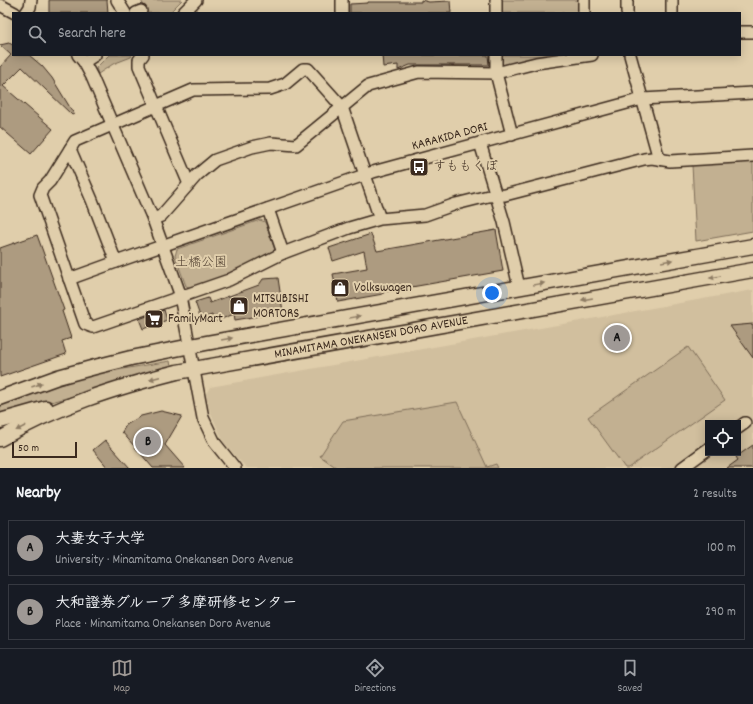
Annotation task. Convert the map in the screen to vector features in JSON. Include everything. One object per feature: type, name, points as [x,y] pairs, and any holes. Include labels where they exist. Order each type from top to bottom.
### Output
[{"type":"main road","name":"MINAMITAMA ONEKANSEN DORO AVENUE","points":[[0,398],[58,377],[131,358],[189,346],[753,246]]},
{"type":"main road","name":"MINAMITAMA ONEKANSEN DORO AVENUE","points":[[0,439],[28,424],[89,397],[193,368],[753,270]]},
{"type":"main road","points":[[0,421],[89,397]]},
{"type":"street","points":[[27,12],[30,7],[31,0]]},
{"type":"street","points":[[117,0],[124,12]]},
{"type":"street","points":[[184,12],[196,0]]},
{"type":"street","points":[[342,0],[342,12]]},
{"type":"street","points":[[496,0],[496,12]]},
{"type":"street","points":[[584,0],[584,12]]},
{"type":"street","points":[[627,0],[627,12]]},
{"type":"street","points":[[672,0],[672,12]]},
{"type":"street","points":[[0,6],[13,12]]},
{"type":"street","points":[[741,32],[753,32]]},
{"type":"street","points":[[92,56],[81,59],[92,77],[153,219],[180,296],[203,418],[215,443],[235,468]]},
{"type":"street","points":[[142,56],[138,60],[138,64],[189,184]]},
{"type":"street","points":[[496,56],[496,73],[512,135]]},
{"type":"street","points":[[153,219],[161,216],[197,175],[215,160],[252,147],[271,143],[296,144],[368,86],[419,72],[496,73],[536,63],[587,56]]},
{"type":"street","points":[[630,56],[659,159]]},
{"type":"street","points":[[380,218],[342,107],[308,69],[303,69],[285,84],[270,89],[193,90],[75,141],[50,181],[43,188],[40,195],[85,324],[90,327],[98,326],[228,280],[283,253],[380,218],[424,215],[456,204],[488,196],[505,195],[644,159],[652,158],[670,161],[753,156]]},
{"type":"street","name":"KARAKIDA DORI","points":[[69,279],[365,175],[480,143],[642,99],[753,93]]},
{"type":"street","points":[[480,143],[506,229],[519,287]]},
{"type":"street","points":[[70,149],[116,262]]},
{"type":"street","points":[[268,209],[283,253]]},
{"type":"street","points":[[682,468],[705,451]]},
{"type":"shaded area","points":[[753,290],[753,468],[247,468],[223,441],[209,409],[206,394],[210,387]]},
{"type":"green space","points":[[141,0],[182,0],[170,12],[147,12]]},
{"type":"green space","points":[[499,0],[579,0],[580,12],[499,12]]},
{"type":"green space","points":[[108,56],[132,56],[113,64],[98,74],[96,68]]},
{"type":"green space","points":[[499,56],[562,56],[505,67],[499,62]]},
{"type":"green space","points":[[753,161],[753,231],[696,241],[692,165]]},
{"type":"green space","name":"土橋公園","points":[[260,220],[265,222],[275,250],[272,255],[233,273],[192,288],[186,286],[175,256],[177,249]]},
{"type":"green space","points":[[688,347],[725,400],[628,468],[625,468],[588,417]]},
{"type":"green space","points":[[170,361],[171,366],[90,392],[0,415],[0,405],[47,388],[94,374]]},
{"type":"green space","points":[[457,402],[487,467],[496,464],[498,468],[337,468],[320,456],[343,421]]},
{"type":"building","points":[[49,0],[107,0],[108,12],[49,12]]},
{"type":"building","points":[[421,0],[429,2],[450,1],[451,12],[350,12],[350,4],[368,2],[421,2]]},
{"type":"building","points":[[9,43],[12,44],[12,56],[30,56],[42,66],[52,78],[74,114],[72,115],[22,67],[3,86],[53,129],[31,154],[0,127],[0,67],[11,55],[0,45]]},
{"type":"building","points":[[382,56],[488,56],[489,65],[410,65],[398,70],[398,65],[383,67]]},
{"type":"building","points":[[496,230],[503,271],[383,292],[383,294],[338,302],[333,274],[367,268],[364,251],[333,261],[329,248],[371,234],[377,251]]},
{"type":"building","points":[[37,235],[64,310],[62,311],[71,338],[62,341],[66,354],[0,377],[0,248]]},
{"type":"building","points":[[278,278],[283,312],[235,320],[234,314],[214,322],[212,315],[201,319],[195,302],[208,298],[210,303],[259,285],[263,279]]},
{"type":"building","points":[[164,310],[167,320],[143,329],[139,319]]},
{"type":"building","points":[[753,324],[753,358],[730,326]]},
{"type":"building","points":[[161,411],[182,416],[165,445],[185,468],[153,468],[122,432],[126,425],[141,416]]},
{"type":"building","points":[[105,440],[130,468],[108,468],[93,450]]},
{"type":"building","points":[[753,445],[753,468],[727,468],[738,460],[736,457],[741,456],[741,453]]},
{"type":"place","name":"すももくぼ","points":[[419,167]]},
{"type":"place","name":"Volkswagen","points":[[340,288]]},
{"type":"place","name":"MITSUBISHI MORTORS","points":[[239,306]]},
{"type":"place","name":"FamilyMart","points":[[154,319]]},
{"type":"place","name":"大妻女子大学","points":[[617,338]]},
{"type":"place","name":"大和證券グループ 多摩研修センター","points":[[148,442]]}]
